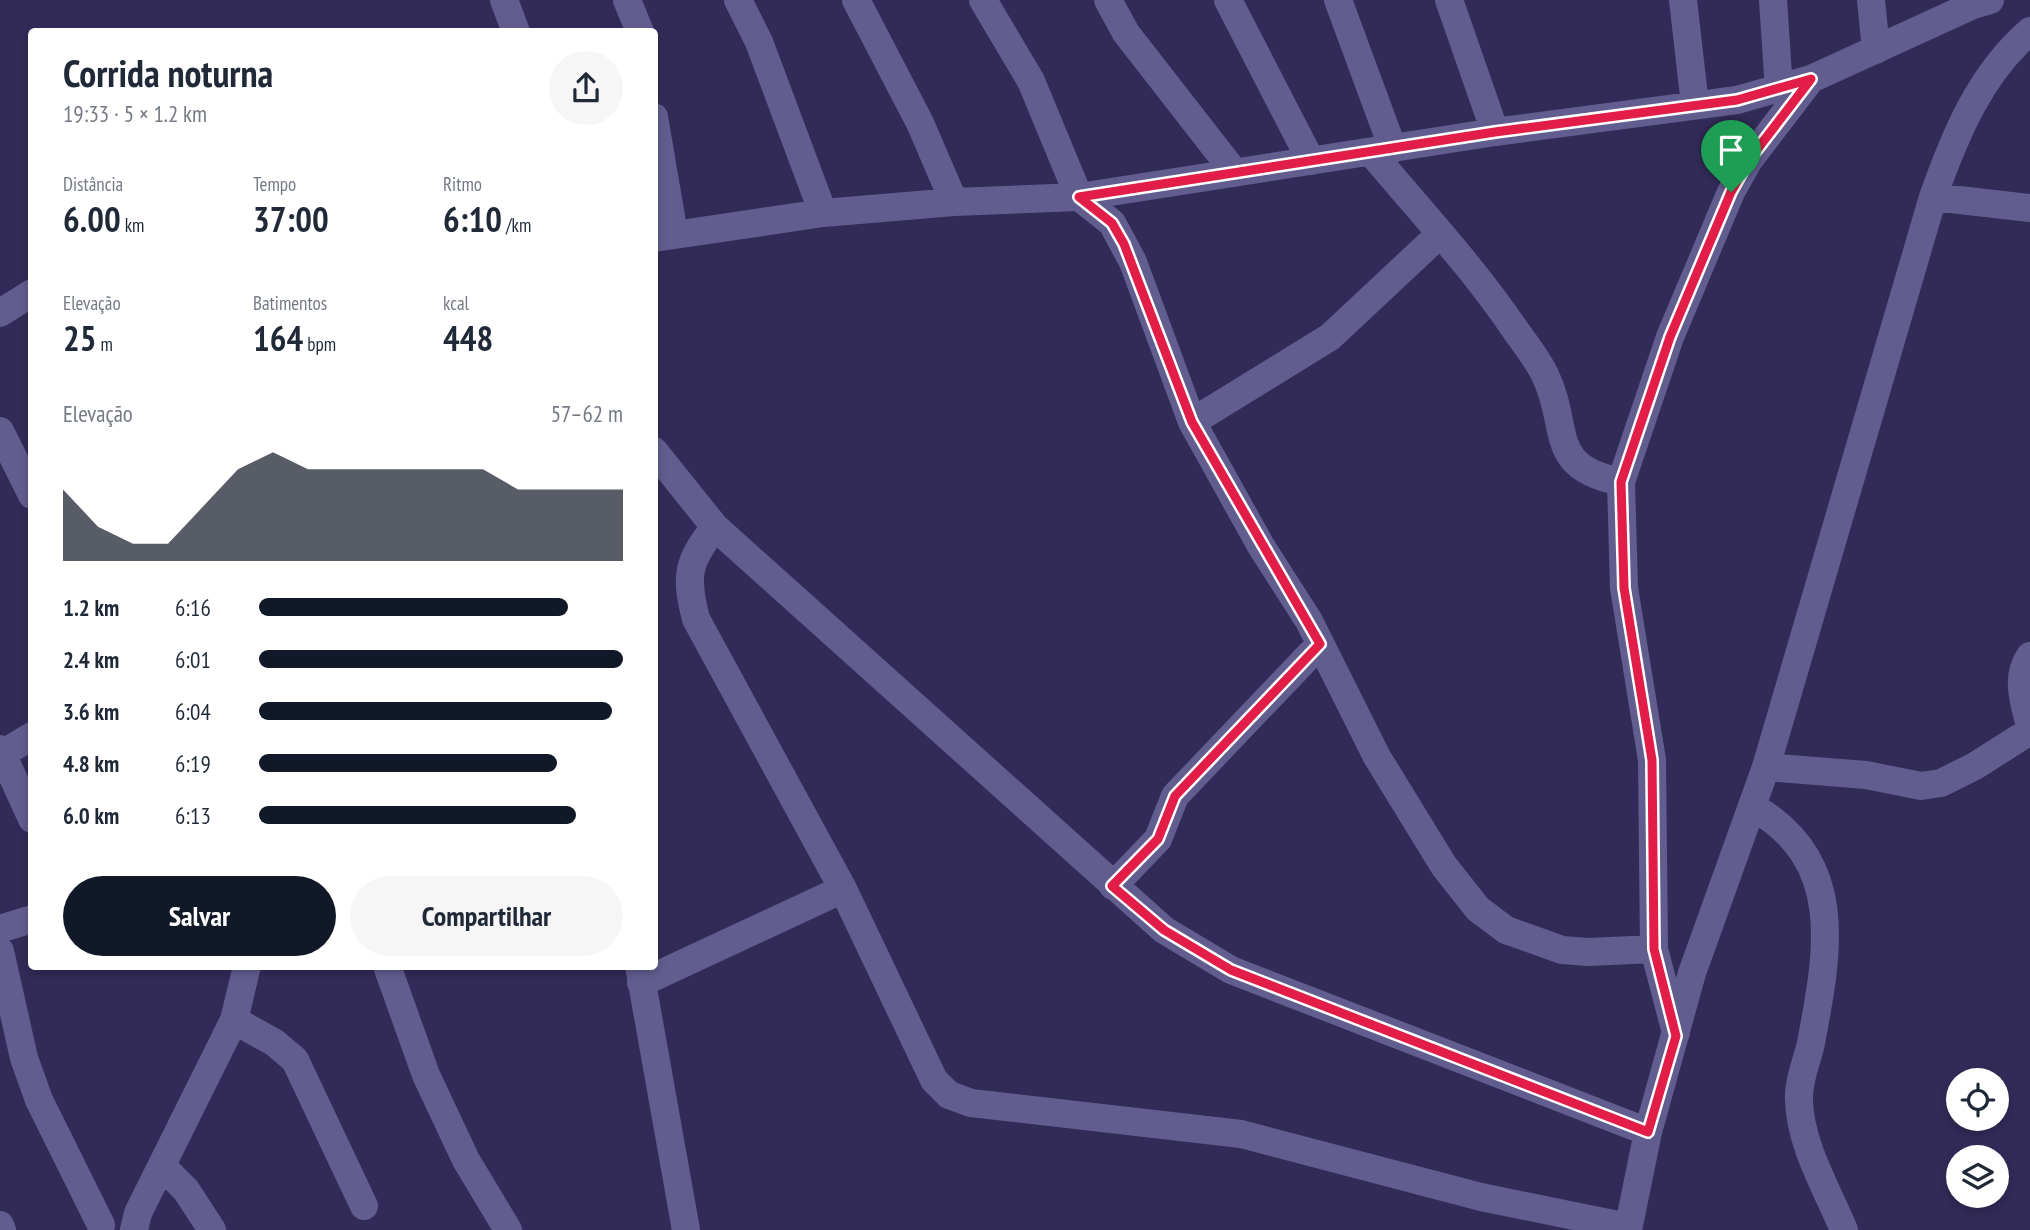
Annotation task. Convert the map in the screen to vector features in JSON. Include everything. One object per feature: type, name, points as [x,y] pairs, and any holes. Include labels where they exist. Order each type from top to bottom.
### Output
[{"type":"street","points":[[504,0],[514,28]]},
{"type":"street","points":[[627,0],[638,28]]},
{"type":"street","points":[[738,0],[759,42],[823,213]]},
{"type":"street","points":[[856,0],[920,123],[954,202]]},
{"type":"street","points":[[984,0],[1031,81],[1079,197],[1112,223],[1129,253],[1192,422],[1320,644],[1377,757],[1418,828],[1478,909],[1506,930],[1562,950],[1588,952],[1654,949]]},
{"type":"street","points":[[1108,0],[1126,33],[1235,173]]},
{"type":"street","points":[[1228,0],[1311,162]]},
{"type":"street","points":[[1338,0],[1382,150],[1440,234],[1493,296],[1544,373],[1554,396],[1567,452],[1594,477],[1621,482]]},
{"type":"street","points":[[1449,0],[1495,132]]},
{"type":"street","points":[[1683,0],[1695,105]]},
{"type":"street","points":[[1773,0],[1779,90]]},
{"type":"street","points":[[1871,0],[1876,50]]},
{"type":"street","points":[[658,165],[664,236],[823,213],[954,202],[1079,197],[1495,132],[1737,100],[1811,79],[1979,2]]},
{"type":"street","points":[[715,527],[697,549],[687,583],[696,619],[843,889],[919,1052],[934,1080],[949,1095],[971,1103],[1241,1134],[1481,1197],[1628,1229],[1648,1132],[1692,973],[1766,767],[1933,197],[1951,148],[1985,80],[2014,44],[2030,31]]},
{"type":"street","points":[[1676,1036],[1654,949],[1652,760],[1624,588],[1621,482],[1670,337],[1731,192],[1749,160],[1811,79]]},
{"type":"street","points":[[1933,197],[2030,208]]},
{"type":"street","points":[[1192,422],[1330,337],[1440,234]]},
{"type":"street","points":[[0,313],[28,296]]},
{"type":"street","points":[[0,431],[28,487]]},
{"type":"street","points":[[658,456],[715,527],[1164,930],[1231,970],[1648,1132]]},
{"type":"street","points":[[1112,886],[1158,839],[1175,796],[1320,644]]},
{"type":"street","points":[[1766,767],[1866,775],[1921,786],[1941,783],[1975,766],[2030,728],[2022,682],[2022,669],[2030,656]]},
{"type":"street","points":[[28,738],[1,752],[28,810]]},
{"type":"street","points":[[1753,807],[1787,831],[1803,848],[1816,875],[1826,957],[1798,1098],[1807,1141],[1844,1230]]},
{"type":"street","points":[[658,966],[843,889]]},
{"type":"street","points":[[0,929],[28,920]]},
{"type":"street","points":[[0,951],[24,1058],[39,1100],[94,1228],[136,1222],[234,1020],[246,970]]},
{"type":"street","points":[[388,970],[426,1075],[466,1160],[508,1230]]},
{"type":"street","points":[[640,974],[686,1230]]},
{"type":"street","points":[[234,1020],[275,1043],[295,1060],[364,1206]]},
{"type":"street","points":[[163,1167],[186,1190],[212,1230]]},
{"type":"route","points":[[1811,79],[1749,160],[1731,192],[1670,337],[1621,482],[1624,588],[1638,679],[1649,728],[1652,760],[1654,949],[1676,1036],[1648,1132],[1231,970],[1164,930],[1112,886],[1158,839],[1175,796],[1249,722],[1320,644],[1192,422],[1124,244],[1112,223],[1079,197],[1495,132],[1737,100],[1811,79]]}]
